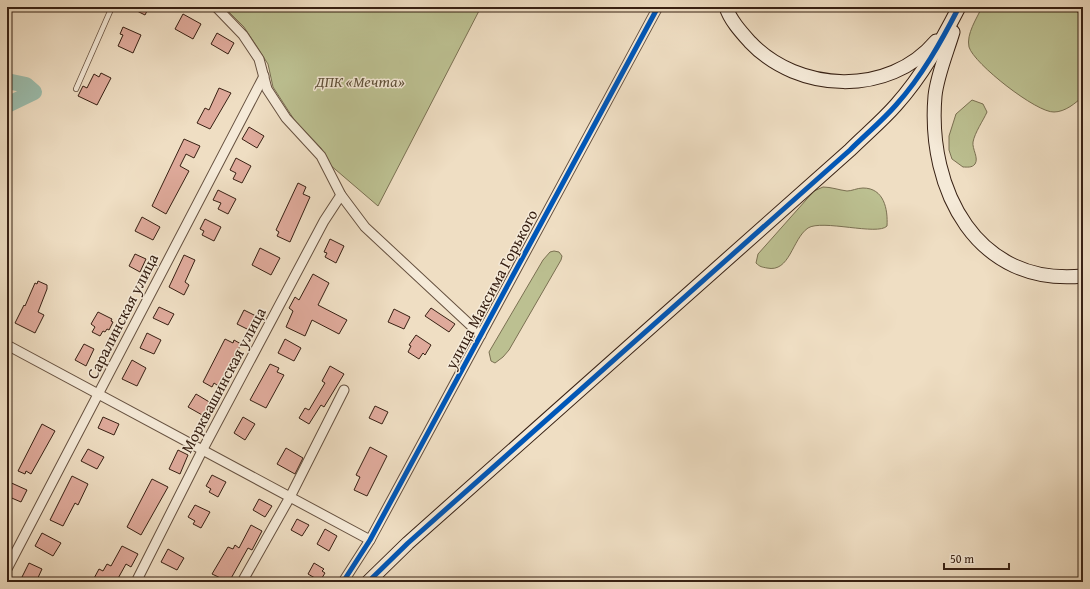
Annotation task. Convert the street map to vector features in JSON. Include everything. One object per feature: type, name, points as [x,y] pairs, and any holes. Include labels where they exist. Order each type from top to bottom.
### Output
[{"type":"street","points":[[216,7],[243,35],[258,59],[267,89],[286,118],[321,156],[341,195],[365,227],[481,335]]},
{"type":"street","name":"улица Максима Горького","points":[[343,582],[370,540],[658,7]]},
{"type":"street","points":[[726,7],[741,33],[759,52],[782,67],[806,77],[833,82],[860,81],[886,75],[910,63],[931,47],[949,26],[959,7]]},
{"type":"street","points":[[959,7],[935,95],[935,129],[948,195],[964,225],[983,246],[1002,259],[1026,270],[1052,276],[1083,276]]},
{"type":"street","points":[[368,582],[408,543],[850,150],[896,105],[936,51],[959,7]]},
{"type":"street","name":"Саралинская улица","points":[[7,569],[264,76]]},
{"type":"street","name":"Морквашинская улица","points":[[136,582],[203,449],[324,221],[341,195]]},
{"type":"street","points":[[7,345],[370,540]]},
{"type":"street","points":[[242,582],[290,497],[344,390]]},
{"type":"lane","points":[[76,89],[112,7]]},
{"type":"green space","name":"ДПК «Мечта»","points":[[224,7],[481,7],[378,206],[329,164],[321,148],[295,121],[273,87],[268,64],[244,27]]},
{"type":"green space","points":[[982,7],[1073,8],[1083,18],[1083,96],[1066,109],[1054,112],[1034,105],[994,75],[973,55],[968,42],[970,32]]},
{"type":"green space","points":[[972,100],[983,104],[987,112],[977,130],[973,142],[976,162],[971,167],[963,167],[952,159],[949,150],[949,136],[956,114]]},
{"type":"green space","points":[[823,187],[847,191],[863,188],[876,192],[883,201],[887,213],[887,226],[882,229],[862,229],[825,225],[808,228],[781,265],[775,268],[767,268],[761,267],[757,264],[758,254],[814,191]]},
{"type":"green space","points":[[550,252],[559,252],[562,256],[561,260],[509,350],[495,363],[491,361],[489,352],[543,260]]},
{"type":"building","points":[[129,7],[149,7],[145,15]]},
{"type":"building","points":[[183,14],[201,24],[193,39],[175,29]]},
{"type":"building","points":[[123,27],[141,35],[133,53],[118,46],[123,35],[120,34]]},
{"type":"building","points":[[217,33],[234,43],[228,54],[211,44]]},
{"type":"building","points":[[101,73],[111,78],[97,105],[78,96],[83,86],[87,88],[94,74],[99,77]]},
{"type":"building","points":[[219,88],[231,93],[210,129],[197,123],[205,108],[209,110]]},
{"type":"building","points":[[249,127],[264,136],[257,148],[242,139]]},
{"type":"building","points":[[184,139],[200,146],[194,158],[186,154],[180,166],[189,171],[166,214],[152,206]]},
{"type":"building","points":[[236,158],[251,166],[242,183],[233,179],[236,173],[230,170]]},
{"type":"building","points":[[298,183],[306,187],[303,194],[310,197],[290,242],[277,236],[279,232],[276,230]]},
{"type":"building","points":[[218,190],[236,199],[228,214],[218,209],[221,203],[213,200]]},
{"type":"building","points":[[142,217],[160,227],[153,240],[135,231]]},
{"type":"building","points":[[205,219],[221,227],[214,241],[202,235],[204,231],[200,229]]},
{"type":"building","points":[[330,239],[344,246],[336,263],[325,257],[327,253],[324,252]]},
{"type":"building","points":[[260,248],[280,258],[271,275],[252,265]]},
{"type":"building","points":[[135,254],[146,259],[140,272],[129,266]]},
{"type":"building","points":[[184,255],[195,260],[185,282],[189,285],[184,295],[169,287]]},
{"type":"building","points":[[313,274],[329,283],[318,305],[347,320],[339,334],[312,320],[305,336],[286,327],[293,311],[289,308],[295,297],[299,300]]},
{"type":"building","points":[[38,281],[47,285],[47,289],[38,312],[44,315],[35,333],[15,323],[24,305],[25,306],[35,283],[37,284]]},
{"type":"building","points":[[159,307],[174,314],[168,325],[153,318]]},
{"type":"building","points":[[431,308],[455,324],[449,332],[425,316]]},
{"type":"building","points":[[394,309],[410,317],[404,329],[388,322]]},
{"type":"building","points":[[244,310],[258,317],[251,331],[237,324]]},
{"type":"building","points":[[98,312],[112,319],[111,321],[113,322],[109,330],[107,329],[105,332],[103,331],[100,336],[92,332],[95,327],[91,324]]},
{"type":"building","points":[[147,333],[161,340],[154,354],[140,348]]},
{"type":"building","points":[[416,335],[431,345],[425,355],[423,353],[419,359],[408,352],[411,346],[409,345]]},
{"type":"building","points":[[225,339],[233,343],[234,340],[241,344],[220,387],[214,383],[212,387],[203,382]]},
{"type":"building","points":[[285,339],[301,348],[294,361],[278,353]]},
{"type":"building","points":[[84,344],[94,349],[86,366],[75,360]]},
{"type":"building","points":[[132,360],[146,368],[137,386],[122,379]]},
{"type":"building","points":[[270,364],[279,368],[277,372],[284,375],[266,408],[250,400]]},
{"type":"building","points":[[330,366],[344,374],[324,407],[321,405],[309,424],[299,418],[305,408],[309,410],[325,383],[322,381]]},
{"type":"building","points":[[196,394],[211,403],[204,416],[188,407]]},
{"type":"building","points":[[375,406],[388,412],[382,424],[369,418]]},
{"type":"building","points":[[103,417],[119,424],[114,435],[98,428]]},
{"type":"building","points":[[243,417],[255,424],[245,440],[234,433]]},
{"type":"building","points":[[42,424],[55,431],[31,474],[26,471],[25,474],[18,471]]},
{"type":"building","points":[[370,447],[387,456],[367,496],[354,490],[360,477],[356,475]]},
{"type":"building","points":[[286,448],[303,458],[295,474],[277,464]]},
{"type":"building","points":[[88,449],[104,457],[97,469],[81,461]]},
{"type":"building","points":[[178,450],[188,455],[180,474],[169,469]]},
{"type":"building","points":[[212,475],[226,482],[218,497],[209,492],[211,489],[206,486]]},
{"type":"building","points":[[72,476],[88,484],[78,505],[75,503],[63,526],[50,520]]},
{"type":"building","points":[[152,479],[168,487],[141,535],[127,527]]},
{"type":"building","points":[[7,481],[27,490],[21,502],[7,496]]},
{"type":"building","points":[[259,499],[272,506],[265,517],[253,510]]},
{"type":"building","points":[[195,505],[210,512],[201,528],[193,524],[195,521],[188,517]]},
{"type":"building","points":[[297,519],[309,525],[302,536],[291,530]]},
{"type":"building","points":[[251,525],[262,531],[252,550],[248,548],[229,582],[212,574],[228,547],[233,549],[235,545],[239,548]]},
{"type":"building","points":[[325,529],[337,536],[329,551],[317,544]]},
{"type":"building","points":[[42,533],[61,543],[53,556],[35,546]]},
{"type":"building","points":[[122,546],[138,554],[131,567],[126,564],[116,582],[92,582],[99,569],[103,571],[107,564],[111,566]]},
{"type":"building","points":[[168,549],[184,558],[177,570],[161,562]]},
{"type":"building","points":[[29,563],[42,569],[36,582],[22,577]]},
{"type":"building","points":[[314,563],[324,569],[322,571],[325,573],[320,581],[308,574]]},
{"type":"waterway","points":[[7,81],[26,85],[34,92],[7,105]]},
{"type":"cycle path","points":[[343,582],[370,540],[658,7]]},
{"type":"cycle path","points":[[368,582],[408,543],[850,150],[891,111],[923,70],[959,7]]}]
